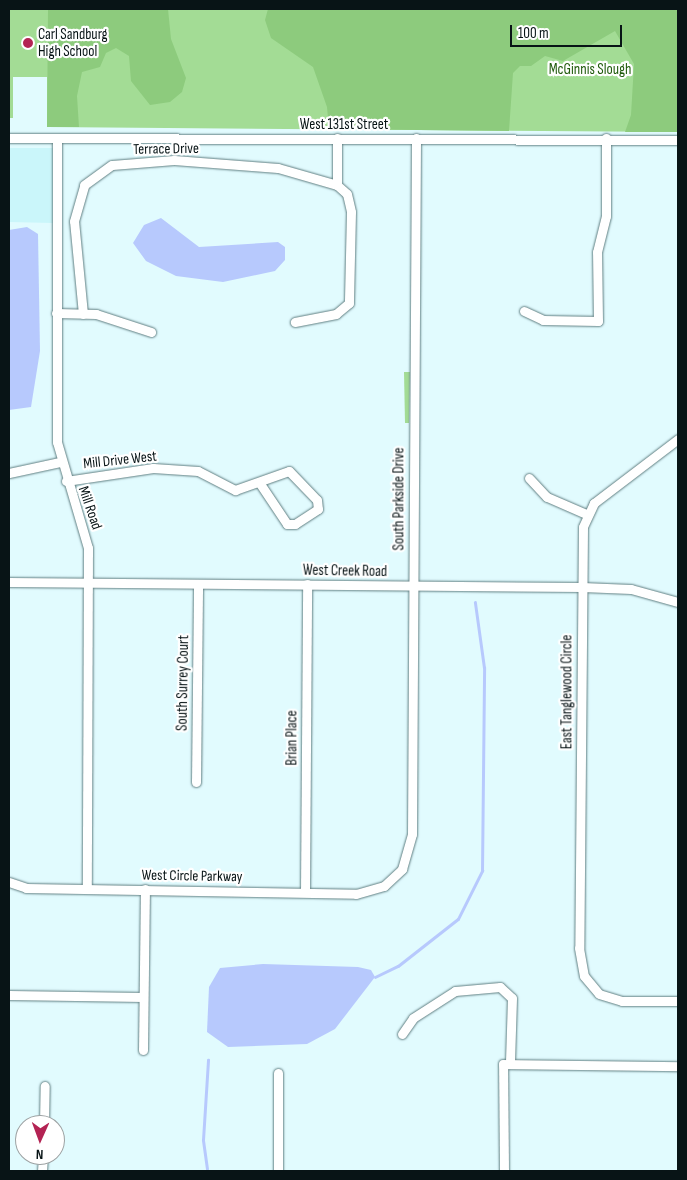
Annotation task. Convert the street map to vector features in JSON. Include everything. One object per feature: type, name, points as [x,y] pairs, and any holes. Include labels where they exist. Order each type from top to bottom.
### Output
[{"type":"street","name":"West 131st Street","points":[[9,138],[606,138],[678,140]]},
{"type":"street","name":"Mill Road","points":[[56,138],[56,313],[60,462],[85,530],[89,582],[87,888]]},
{"type":"street","points":[[295,322],[336,314],[349,303],[350,201],[338,185],[337,138]]},
{"type":"street","name":"South Parkside Drive","points":[[376,889],[396,877],[407,859],[412,834],[416,138]]},
{"type":"street","points":[[524,311],[543,320],[598,321],[597,252],[606,216],[606,138]]},
{"type":"street","name":"Terrace Drive","points":[[83,314],[74,242],[75,208],[84,185],[101,169],[146,161],[246,165],[284,170],[338,185]]},
{"type":"street","points":[[56,313],[83,314],[151,332]]},
{"type":"street","points":[[529,478],[547,498],[586,514],[605,493],[678,439]]},
{"type":"street","points":[[9,473],[60,462]]},
{"type":"street","name":"Mill Drive West","points":[[66,481],[152,468],[198,472],[235,490],[259,482],[293,472],[317,500],[318,509],[294,524],[287,524],[259,482]]},
{"type":"street","name":"East Tanglewood Circle","points":[[586,514],[581,538],[580,948],[590,988],[622,1001],[678,1001]]},
{"type":"street","name":"West Creek Road","points":[[9,582],[582,587],[631,589],[678,602]]},
{"type":"street","name":"South Surrey Court","points":[[196,782],[198,584]]},
{"type":"street","name":"Brian Place","points":[[305,892],[306,584]]},
{"type":"street","name":"West Circle Parkway","points":[[9,882],[26,888],[356,894],[376,889]]},
{"type":"street","points":[[143,1050],[145,889]]},
{"type":"street","points":[[402,1034],[413,1018],[455,991],[500,987],[512,998],[507,1064],[504,1171]]},
{"type":"street","points":[[9,995],[144,997]]},
{"type":"street","points":[[507,1064],[678,1066]]},
{"type":"street","points":[[278,1073],[278,1171]]},
{"type":"street","points":[[44,1115],[45,1086]]},
{"type":"shaded area","points":[[9,148],[54,148],[53,223],[9,222]]},
{"type":"green space","name":"McGinnis Slough","points":[[9,9],[678,9],[678,132],[47,127],[47,77],[13,77],[13,118],[9,118]]},
{"type":"green space","points":[[48,9],[168,9],[171,39],[186,78],[182,92],[170,102],[150,105],[131,81],[129,56],[116,48],[106,53],[100,67],[82,72],[77,96],[79,127],[47,127]]},
{"type":"green space","points":[[268,9],[678,9],[678,132],[625,132],[631,115],[634,64],[615,31],[563,61],[545,56],[531,66],[520,66],[513,73],[509,131],[329,129],[327,107],[313,67],[271,38],[265,20]]},
{"type":"green space","points":[[404,372],[410,372],[409,423],[405,423]]},
{"type":"water","points":[[161,218],[199,247],[278,242],[285,247],[285,260],[275,271],[223,282],[176,276],[146,261],[133,243],[144,225]]},
{"type":"water","points":[[27,227],[38,234],[40,351],[31,407],[9,410],[9,230]]},
{"type":"water","points":[[263,964],[358,967],[371,970],[375,977],[335,1029],[307,1044],[228,1047],[207,1032],[209,987],[220,968]]},
{"type":"waterway","points":[[375,977],[398,966],[458,919],[482,871],[484,668],[475,603]]},
{"type":"waterway","points":[[207,1169],[203,1140],[208,1060]]},
{"type":"place","name":"Carl Sandburg High School","points":[[28,43]]}]
